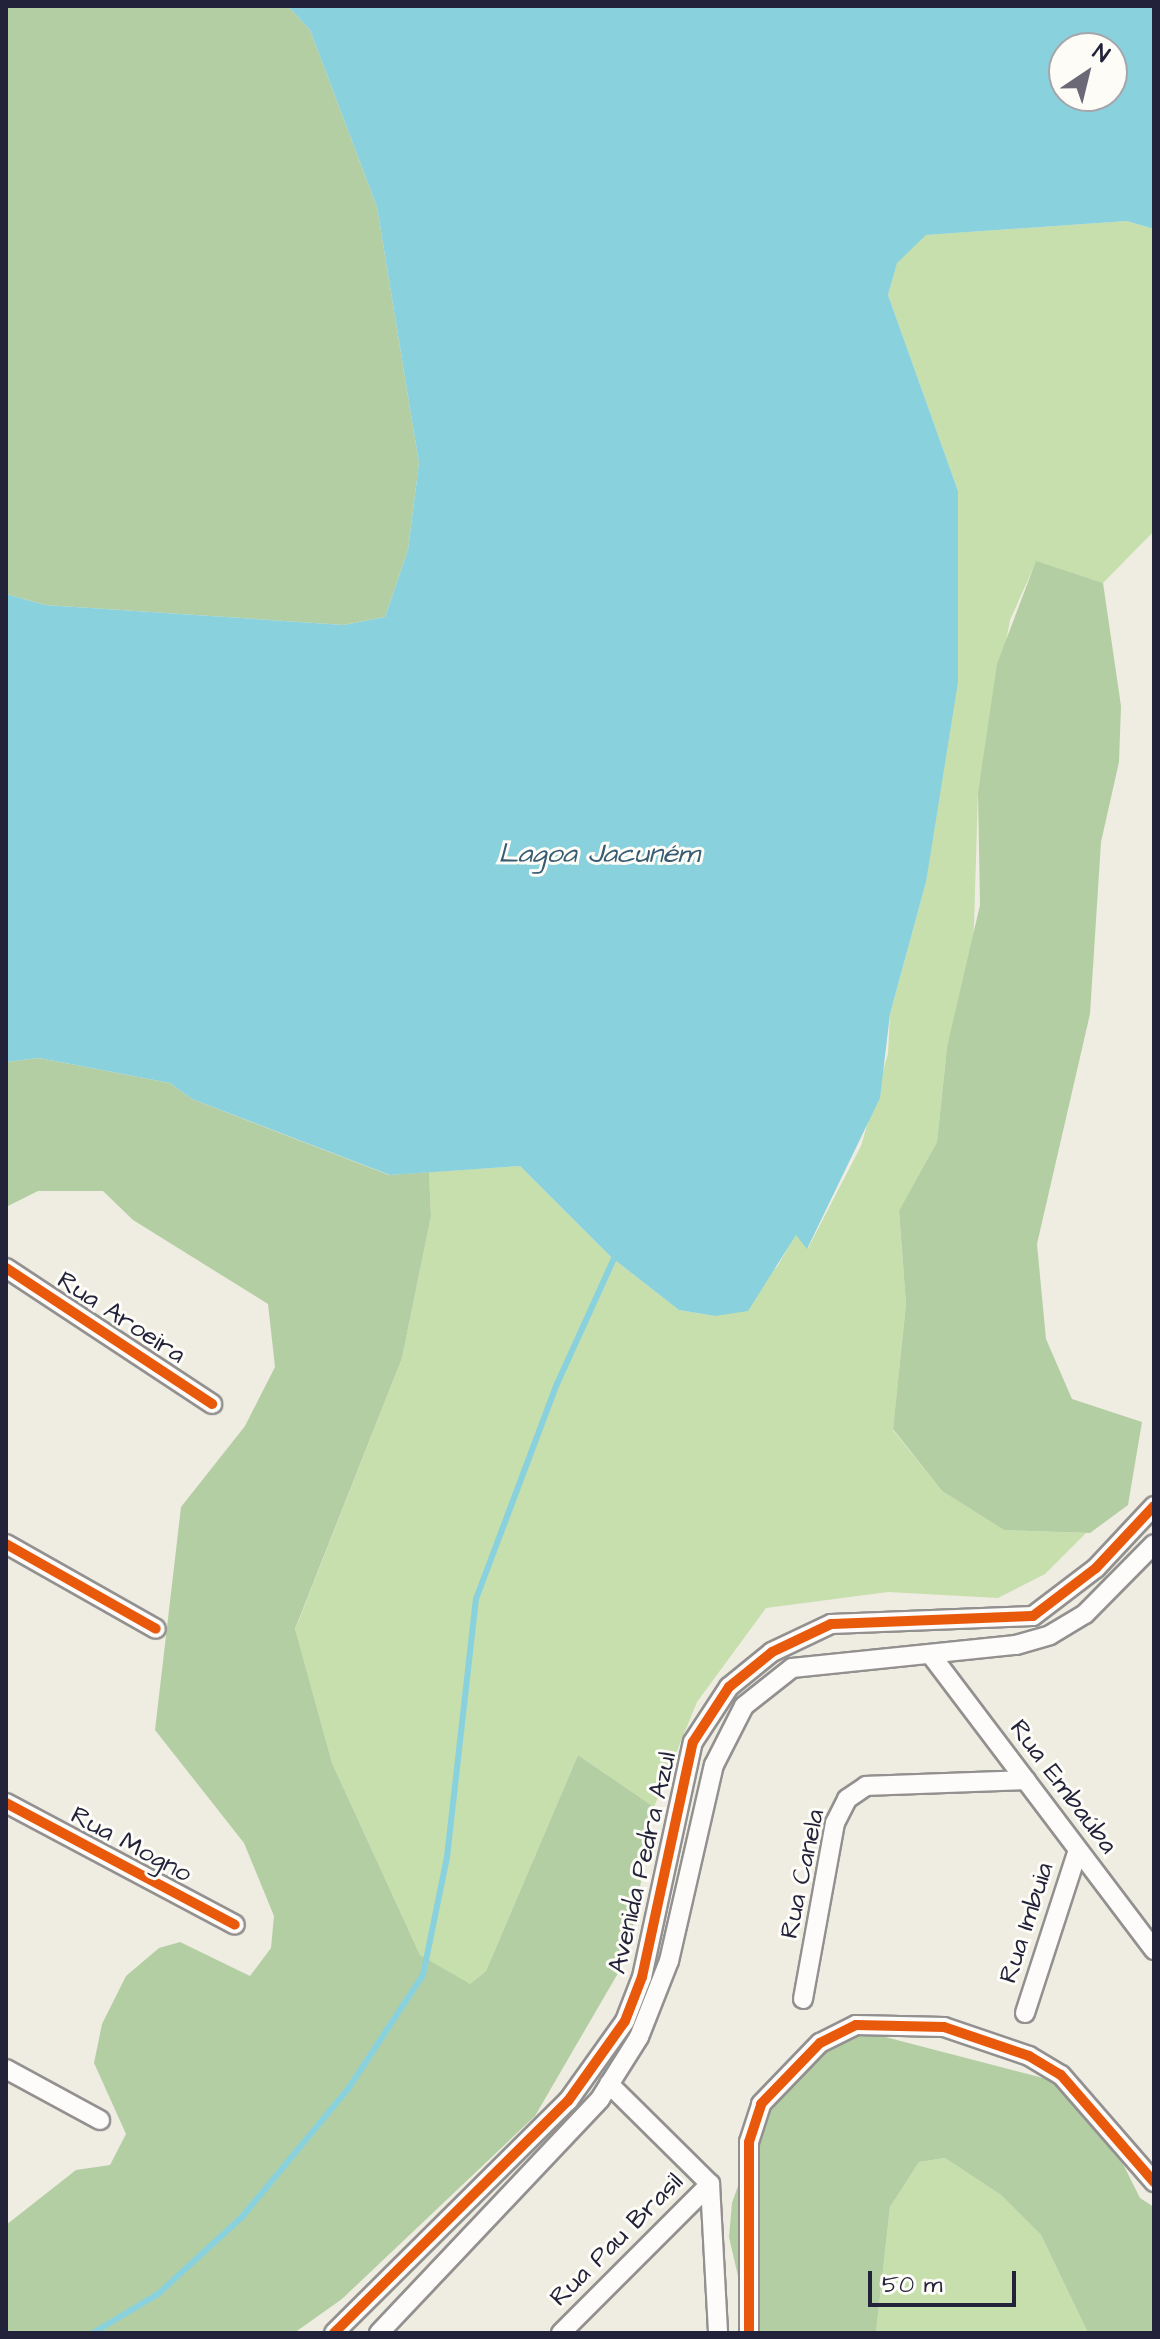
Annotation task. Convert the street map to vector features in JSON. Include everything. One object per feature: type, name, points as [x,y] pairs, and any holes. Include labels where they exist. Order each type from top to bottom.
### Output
[{"type":"street","name":"Rua Aroeira","points":[[6,1268],[212,1404]]},
{"type":"street","name":"Avenida Pedra Azul","points":[[334,2333],[568,2101],[625,2021],[642,1977],[693,1742],[729,1687],[772,1652],[831,1624],[1033,1616],[1096,1568],[1154,1506]]},
{"type":"street","points":[[6,1544],[156,1629]]},
{"type":"street","name":"Avenida Pedra Azul","points":[[379,2333],[609,2084],[639,2037],[669,1961],[714,1765],[744,1706],[792,1668],[836,1658],[931,1655],[1050,1635],[1085,1614],[1151,1557]]},
{"type":"street","name":"Rua Embaúba","points":[[931,1655],[1154,1950]]},
{"type":"street","name":"Rua Canela","points":[[803,1999],[835,1823],[847,1799],[866,1786],[1026,1780]]},
{"type":"street","name":"Rua Mogno","points":[[6,1803],[235,1925]]},
{"type":"street","name":"Rua Imbuia","points":[[1025,2013],[1078,1850]]},
{"type":"street","points":[[749,2333],[749,2142],[761,2104],[820,2043],[856,2025],[944,2027],[1029,2056],[1071,2085],[1154,2182]]},
{"type":"street","points":[[6,2069],[100,2120]]},
{"type":"street","points":[[609,2084],[710,2184],[718,2333]]},
{"type":"street","name":"Rua Pau Brasil","points":[[561,2333],[710,2184]]},
{"type":"green space","points":[[6,6],[288,6],[310,30],[377,207],[419,463],[408,550],[385,617],[344,625],[45,605],[6,594]]},
{"type":"green space","points":[[1127,221],[1154,229],[1154,531],[1103,583],[1036,562],[1010,620],[978,793],[973,957],[947,1047],[937,1142],[899,1212],[906,1304],[893,1430],[942,1491],[1004,1530],[1086,1533],[1045,1574],[998,1598],[888,1592],[766,1608],[697,1702],[654,1807],[578,1755],[486,1971],[470,1984],[452,1978],[420,1955],[332,1763],[295,1630],[402,1358],[431,1216],[429,1172],[520,1166],[611,1257],[679,1310],[715,1316],[777,1267],[796,1234],[808,1248],[861,1146],[888,1054],[890,1014],[926,882],[935,800],[958,491],[888,295],[897,262],[925,235]]},
{"type":"green space","points":[[1036,561],[1103,583],[1121,706],[1119,762],[1101,842],[1090,1014],[1037,1244],[1046,1339],[1072,1399],[1142,1422],[1128,1505],[1090,1533],[1004,1530],[942,1491],[893,1429],[906,1304],[899,1211],[937,1142],[947,1047],[980,905],[978,793],[997,664]]},
{"type":"green space","points":[[39,1058],[170,1083],[192,1099],[389,1175],[429,1172],[431,1216],[402,1358],[295,1629],[332,1763],[420,1955],[470,1984],[486,1971],[578,1755],[654,1807],[628,1956],[535,2116],[342,2299],[294,2333],[6,2333],[6,2225],[76,2170],[110,2165],[126,2134],[94,2063],[102,2024],[126,1976],[159,1948],[180,1942],[250,1976],[271,1948],[274,1916],[244,1843],[155,1730],[181,1507],[245,1426],[275,1367],[268,1304],[133,1220],[103,1191],[38,1191],[6,1207],[6,1062]]},
{"type":"green space","points":[[843,2026],[1047,2079],[1100,2118],[1140,2198],[1154,2207],[1154,2333],[1088,2333],[1041,2235],[1001,2195],[945,2158],[919,2162],[890,2207],[876,2333],[751,2333],[729,2237],[732,2203],[768,2100]]},
{"type":"green space","points":[[945,2158],[1001,2195],[1041,2235],[1088,2333],[876,2333],[890,2207],[919,2162]]},
{"type":"water","name":"Lagoa Jacuném","points":[[288,6],[1154,6],[1154,229],[1127,221],[926,235],[897,263],[888,295],[958,491],[958,682],[926,882],[890,1014],[880,1098],[807,1249],[796,1235],[748,1311],[715,1316],[679,1310],[611,1257],[520,1166],[390,1175],[192,1099],[170,1083],[39,1058],[6,1062],[6,594],[45,605],[344,625],[385,617],[408,550],[419,463],[377,207],[310,30]]},
{"type":"waterway","points":[[93,2333],[158,2294],[242,2217],[348,2089],[423,1975],[447,1857],[476,1599],[557,1384],[616,1254]]},
{"type":"cycle path","points":[[6,1268],[212,1404]]},
{"type":"cycle path","points":[[334,2333],[568,2101],[625,2021],[642,1977],[693,1742],[729,1687],[772,1652],[831,1624],[1033,1616],[1096,1568],[1154,1506]]},
{"type":"cycle path","points":[[6,1544],[156,1629]]},
{"type":"cycle path","points":[[6,1803],[235,1925]]},
{"type":"cycle path","points":[[749,2333],[749,2142],[761,2104],[820,2043],[856,2025],[944,2027],[1029,2056],[1061,2075],[1154,2182]]}]
